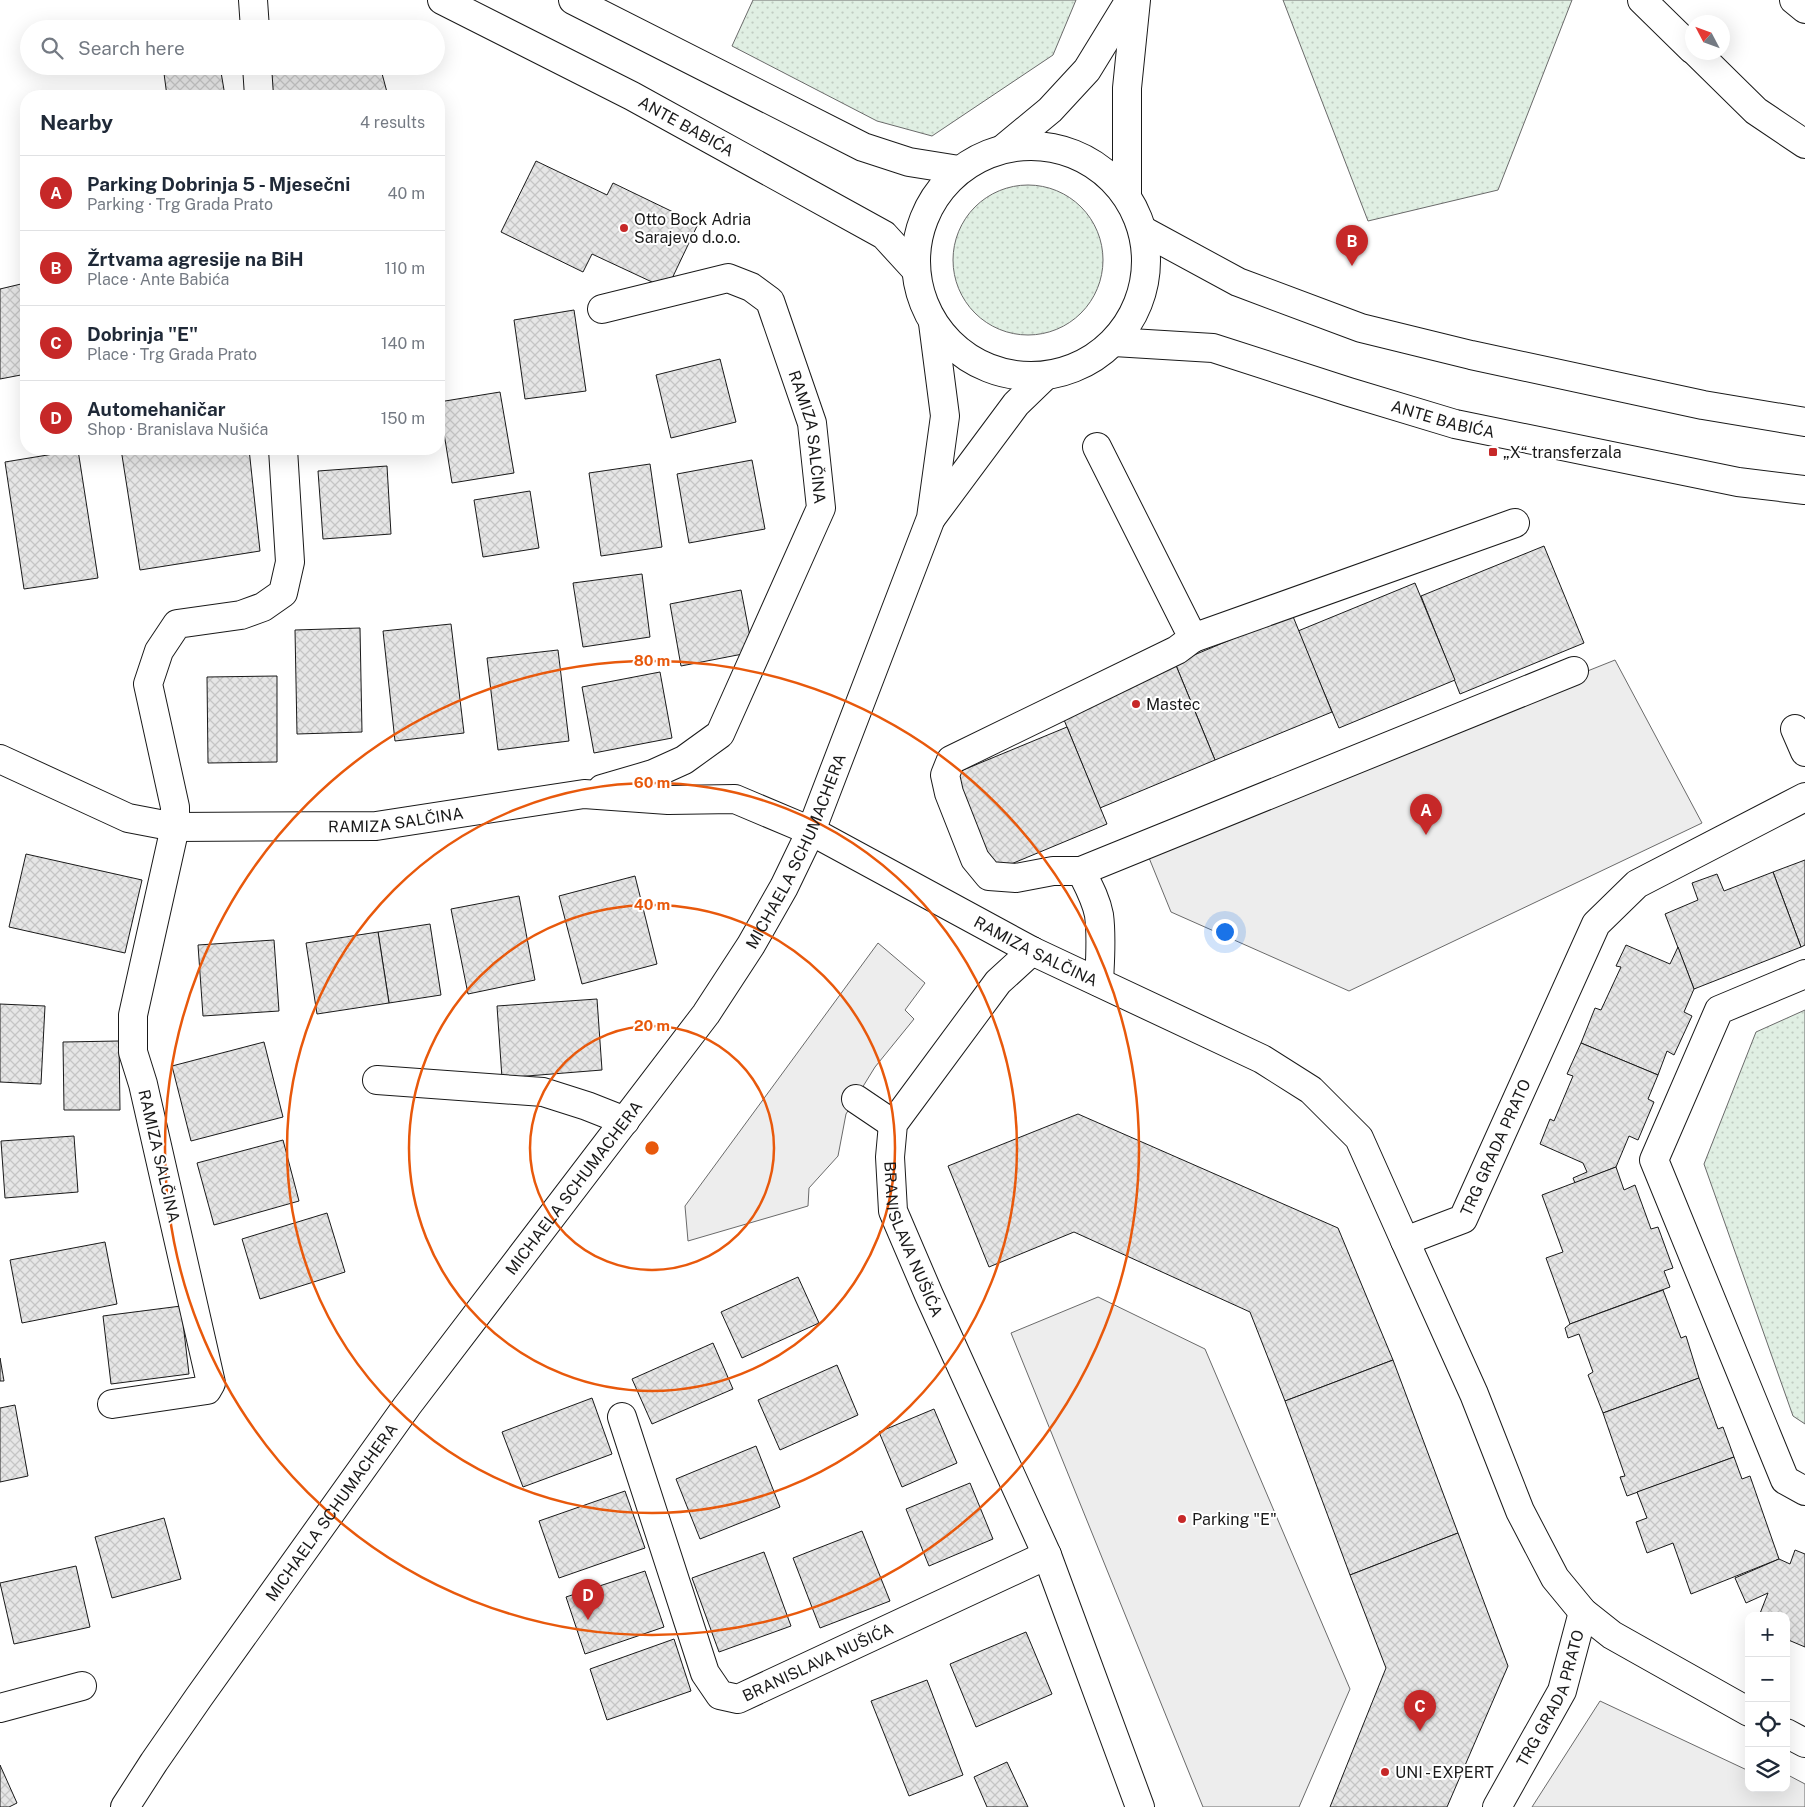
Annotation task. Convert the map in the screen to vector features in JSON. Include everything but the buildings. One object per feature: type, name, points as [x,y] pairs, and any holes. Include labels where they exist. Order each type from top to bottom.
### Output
[{"type":"street","points":[[253,0],[254,20]]},
{"type":"street","name":"ANTE BABIĆA","points":[[442,0],[632,96],[884,235],[916,270]]},
{"type":"street","points":[[573,0],[863,147],[909,162],[959,170]]},
{"type":"street","points":[[1004,148],[1050,110],[1087,70],[1130,0]]},
{"type":"street","points":[[1128,195],[1127,88],[1136,0]]},
{"type":"street","points":[[1642,0],[1685,42]]},
{"type":"street","points":[[1794,0],[1805,9]]},
{"type":"street","points":[[1704,60],[1756,111],[1805,144]]},
{"type":"street","points":[[258,75],[259,90]]},
{"type":"street","points":[[1039,145],[1073,152],[1103,169],[1128,195],[1144,231],[1147,270],[1137,309],[1114,342],[1083,365],[1046,376],[1013,375],[982,366],[954,348],[933,323],[921,298],[916,270],[919,233],[930,207],[934,198],[959,170],[980,156],[1004,148],[1039,145]]},
{"type":"street","points":[[1144,231],[1238,282],[1361,328],[1471,355],[1693,403],[1805,422]]},
{"type":"street","name":"RAMIZA SALČINA","points":[[0,759],[128,818],[175,827],[376,826],[584,794],[653,774],[684,760],[720,734],[821,508],[812,423],[770,301],[751,287],[728,278],[602,309]]},
{"type":"street","points":[[931,518],[945,416],[933,323]]},
{"type":"street","name":"ANTE BABIĆA","points":[[1114,342],[1213,348],[1455,424],[1738,482],[1805,490]]},
{"type":"street","points":[[931,518],[1016,404],[1046,376]]},
{"type":"street","points":[[1097,447],[1193,638]]},
{"type":"street","name":"RAMIZA SALČINA","points":[[112,1404],[207,1390],[211,1383],[145,1094],[132,1052],[133,1015],[175,827],[175,807],[148,684],[158,651],[177,624],[241,614],[263,607],[282,593],[290,562],[283,455]]},
{"type":"street","name":"MICHAELA SCHUMACHERA","points":[[125,1807],[193,1705],[407,1406],[706,1014],[751,945],[784,887],[811,831],[931,518]]},
{"type":"street","points":[[1515,523],[1193,638],[1177,650],[950,760],[945,775],[949,793],[975,859],[988,876],[1016,878],[1053,871],[1081,871],[1574,671]]},
{"type":"street","name":"RAMIZA SALČINA","points":[[584,794],[668,800],[735,799],[811,831],[1032,951],[1262,1059],[1311,1090],[1360,1138],[1405,1240]]},
{"type":"street","name":"TRG GRADA PRATO","points":[[1745,1710],[1612,1635],[1583,1612],[1555,1578],[1520,1511],[1474,1394],[1405,1240],[1463,1219],[1596,924],[1637,884],[1805,798]]},
{"type":"street","points":[[1081,871],[1099,914],[1101,952],[1099,982]]},
{"type":"street","points":[[856,1099],[893,1124],[998,982],[1032,951]]},
{"type":"street","points":[[1805,974],[1719,1010],[1654,1160],[1785,1480],[1805,1491]]},
{"type":"street","points":[[377,1080],[543,1092],[626,1121]]},
{"type":"street","name":"BRANISLAVA NUŠIĆA","points":[[893,1124],[890,1157],[893,1211],[929,1296],[1047,1555],[1140,1807]]},
{"type":"street","name":"BRANISLAVA NUŠIĆA","points":[[622,1417],[705,1673],[720,1695],[738,1699],[1047,1555]]},
{"type":"street","name":"TRG GRADA PRATO","points":[[1497,1807],[1562,1691],[1583,1612]]},
{"type":"street","points":[[0,1708],[82,1686]]},
{"type":"street","points":[[1790,1735],[1805,1743]]},
{"type":"green space","points":[[753,0],[1076,0],[1053,55],[932,136],[877,121],[732,46]]},
{"type":"green space","points":[[1283,0],[1572,0],[1498,190],[1368,221]]},
{"type":"green space","points":[[1028,185],[1043,186],[1057,190],[1070,197],[1081,207],[1091,218],[1098,231],[1102,245],[1102,275],[1098,289],[1091,302],[1081,313],[1070,323],[1057,330],[1043,334],[1028,335],[1013,334],[999,330],[986,323],[975,313],[965,302],[958,289],[954,275],[953,260],[954,245],[958,231],[965,218],[975,207],[986,197],[999,190],[1013,186]]},
{"type":"green space","points":[[1805,1010],[1805,1424],[1793,1416],[1704,1164],[1756,1032]]},
{"type":"shaded area","points":[[1615,660],[1702,823],[1349,991],[1171,912],[1145,848]]},
{"type":"shaded area","points":[[878,943],[925,983],[905,1010],[914,1019],[875,1067],[846,1114],[838,1156],[809,1188],[808,1206],[688,1241],[685,1206]]},
{"type":"shaded area","name":"Parking \"E\"","points":[[1098,1297],[1205,1349],[1350,1689],[1299,1807],[1203,1807],[1011,1333]]},
{"type":"shaded area","points":[[1600,1701],[1745,1769],[1745,1792],[1790,1792],[1790,1776],[1805,1784],[1805,1807],[1532,1807]]},
{"type":"place","name":"Otto Bock Adria Sarajevo d.o.o.","points":[[624,228]]},
{"type":"place","name":"Žrtvama agresije na BiH","points":[[1352,266]]},
{"type":"place","name":"„X“ transferzala","points":[[1493,452]]},
{"type":"place","name":"Mastec","points":[[1136,704]]},
{"type":"place","name":"Parking Dobrinja 5 - Mjesečni","points":[[1426,835]]},
{"type":"place","name":"Parking \"E\"","points":[[1182,1519]]},
{"type":"place","name":"Automehaničar","points":[[588,1620]]},
{"type":"place","name":"Dobrinja \"E\"","points":[[1420,1731]]},
{"type":"place","name":"UNI - EXPERT","points":[[1385,1772]]}]
